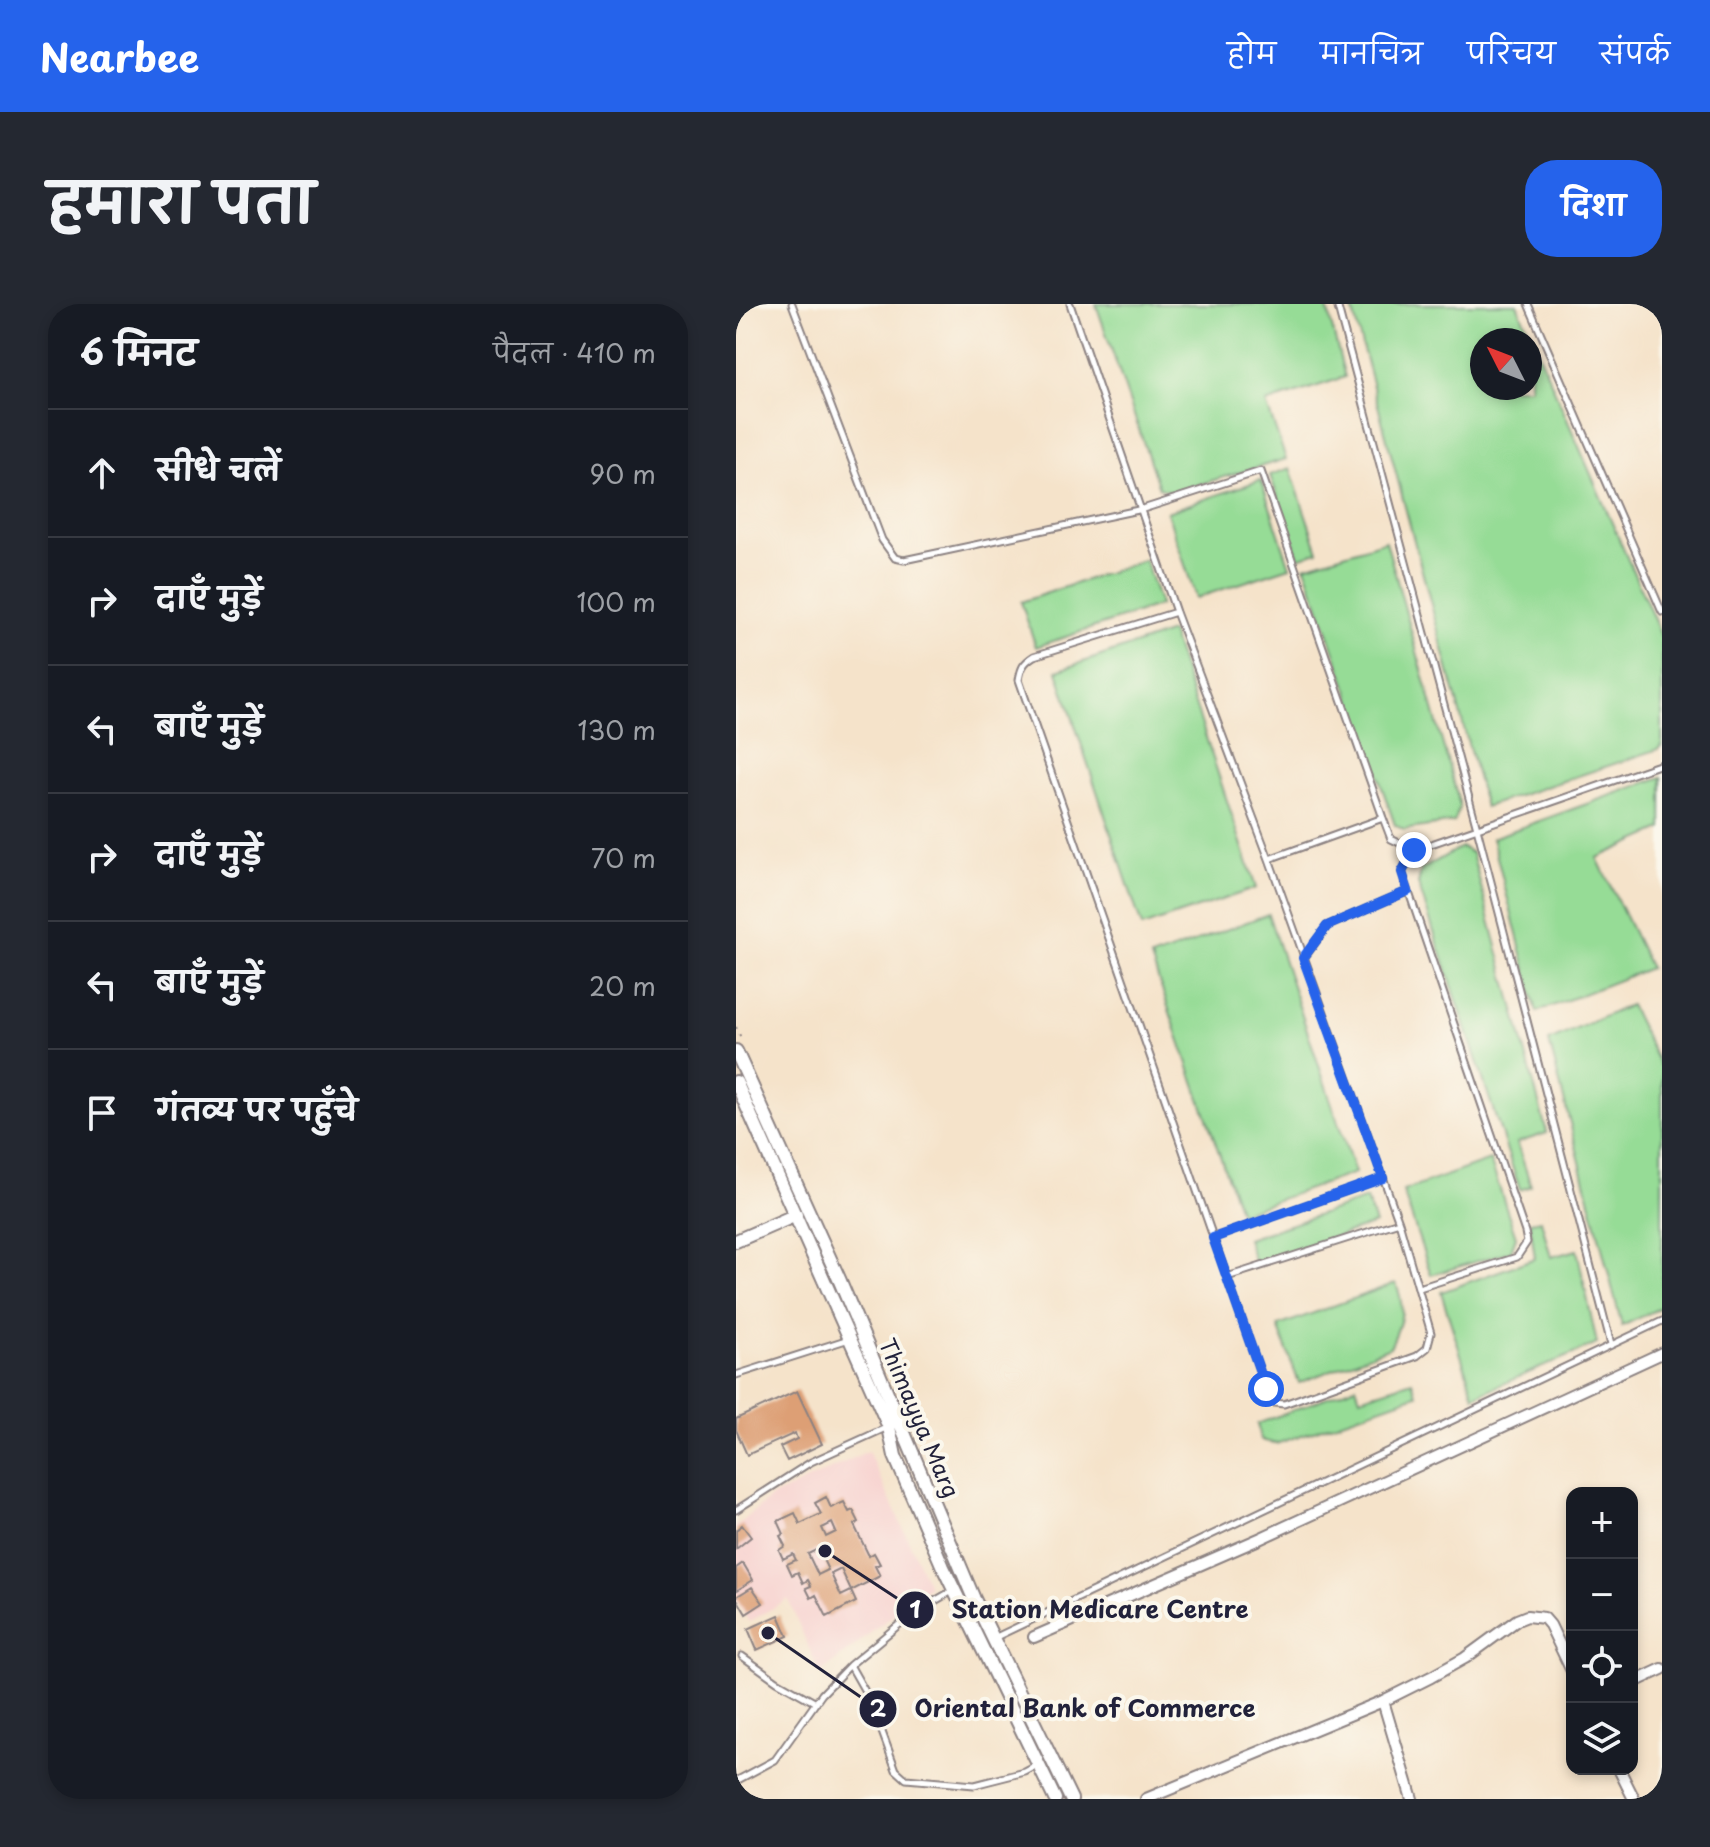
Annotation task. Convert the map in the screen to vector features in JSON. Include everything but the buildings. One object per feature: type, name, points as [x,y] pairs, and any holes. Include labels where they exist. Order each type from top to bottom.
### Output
[{"type":"street","name":"Thimayya Marg","points":[[736,1051],[802,1213],[826,1288],[889,1427],[895,1456],[954,1590],[1055,1799]]},
{"type":"street","name":"Thimayya Marg","points":[[736,1082],[840,1281],[992,1639],[1071,1799]]},
{"type":"street","points":[[736,1241],[802,1213]]},
{"type":"street","points":[[826,1288],[840,1281]]},
{"type":"street","points":[[1034,1637],[1259,1539],[1662,1353]]},
{"type":"street","points":[[1146,1799],[1383,1701],[1449,1668],[1527,1616],[1544,1618],[1566,1658]]},
{"type":"street","points":[[1638,1680],[1662,1669]]},
{"type":"street","points":[[1383,1701],[1412,1799]]},
{"type":"street","points":[[1622,1775],[1634,1799]]},
{"type":"lane","points":[[792,304],[882,540],[895,558],[904,560],[1143,509],[1261,471],[1391,839],[1414,850]]},
{"type":"lane","points":[[1070,304],[1176,612],[1269,859],[1399,1222],[1431,1333],[1427,1348],[1417,1356],[1284,1404],[1274,1403],[1270,1398],[1019,680],[1020,669],[1034,656],[1176,612]]},
{"type":"lane","points":[[1337,304],[1611,1344]]},
{"type":"lane","points":[[1528,304],[1662,612]]},
{"type":"lane","points":[[1419,1288],[1517,1257],[1527,1242],[1402,872],[1414,850],[1662,764]]},
{"type":"lane","points":[[1269,859],[1383,818]]},
{"type":"lane","points":[[1303,958],[1327,926],[1408,891]]},
{"type":"lane","points":[[1213,1238],[1383,1178]]},
{"type":"lane","points":[[1227,1277],[1399,1222]]},
{"type":"lane","points":[[992,1639],[1662,1321]]},
{"type":"lane","points":[[736,1375],[849,1339]]},
{"type":"lane","points":[[736,1510],[811,1462],[889,1427]]},
{"type":"lane","points":[[736,1781],[775,1760],[816,1703],[850,1665],[912,1614],[954,1590]]},
{"type":"lane","points":[[742,1656],[816,1703]]},
{"type":"lane","points":[[850,1665],[871,1702],[896,1770],[906,1779],[984,1784],[1039,1765]]},
{"type":"shaded area","points":[[868,1451],[929,1586],[820,1674],[788,1599],[749,1622],[736,1600],[736,1527],[770,1498]]},
{"type":"green space","points":[[1096,304],[1326,304],[1345,377],[1266,403],[1286,459],[1173,492],[1159,488]]},
{"type":"green space","points":[[1351,304],[1517,304],[1527,328],[1470,328],[1470,400],[1542,400],[1542,362],[1662,638],[1662,746],[1485,807]]},
{"type":"green space","points":[[1290,468],[1318,551],[1299,558],[1270,475]]},
{"type":"green space","points":[[1261,480],[1290,567],[1196,598],[1167,512]]},
{"type":"green space","points":[[1386,541],[1460,806],[1454,822],[1404,830],[1395,825],[1305,566]]},
{"type":"green space","points":[[1145,560],[1160,605],[1036,647],[1021,602]]},
{"type":"green space","points":[[1171,632],[1256,888],[1142,927],[1057,671]]},
{"type":"green space","points":[[1662,777],[1662,829],[1597,858],[1650,968],[1537,1012],[1492,838]]},
{"type":"green space","points":[[1461,847],[1472,853],[1547,1133],[1517,1143],[1531,1186],[1520,1190],[1418,884],[1421,870]]},
{"type":"green space","points":[[1268,914],[1355,1173],[1240,1213],[1151,958]]},
{"type":"green space","points":[[1630,1005],[1662,1070],[1662,1307],[1622,1326],[1549,1041]]},
{"type":"green space","points":[[1490,1160],[1516,1237],[1511,1251],[1431,1275],[1403,1191]]},
{"type":"green space","points":[[1367,1199],[1375,1224],[1255,1263],[1247,1239]]},
{"type":"green space","points":[[1541,1220],[1551,1257],[1577,1250],[1597,1344],[1474,1396],[1441,1292],[1535,1258],[1530,1222]]},
{"type":"green space","points":[[1396,1283],[1401,1316],[1390,1347],[1299,1383],[1278,1326]]},
{"type":"green space","points":[[1412,1381],[1417,1395],[1276,1444],[1261,1440],[1257,1424],[1356,1386],[1360,1398]]},
{"type":"place","name":"Station Medicare Centre","points":[[825,1551]]},
{"type":"place","name":"Oriental Bank of Commerce","points":[[768,1633]]},
{"type":"route","points":[[1266,1389],[1213,1238],[1383,1178],[1303,958],[1327,926],[1408,891],[1402,872],[1414,850]]}]
